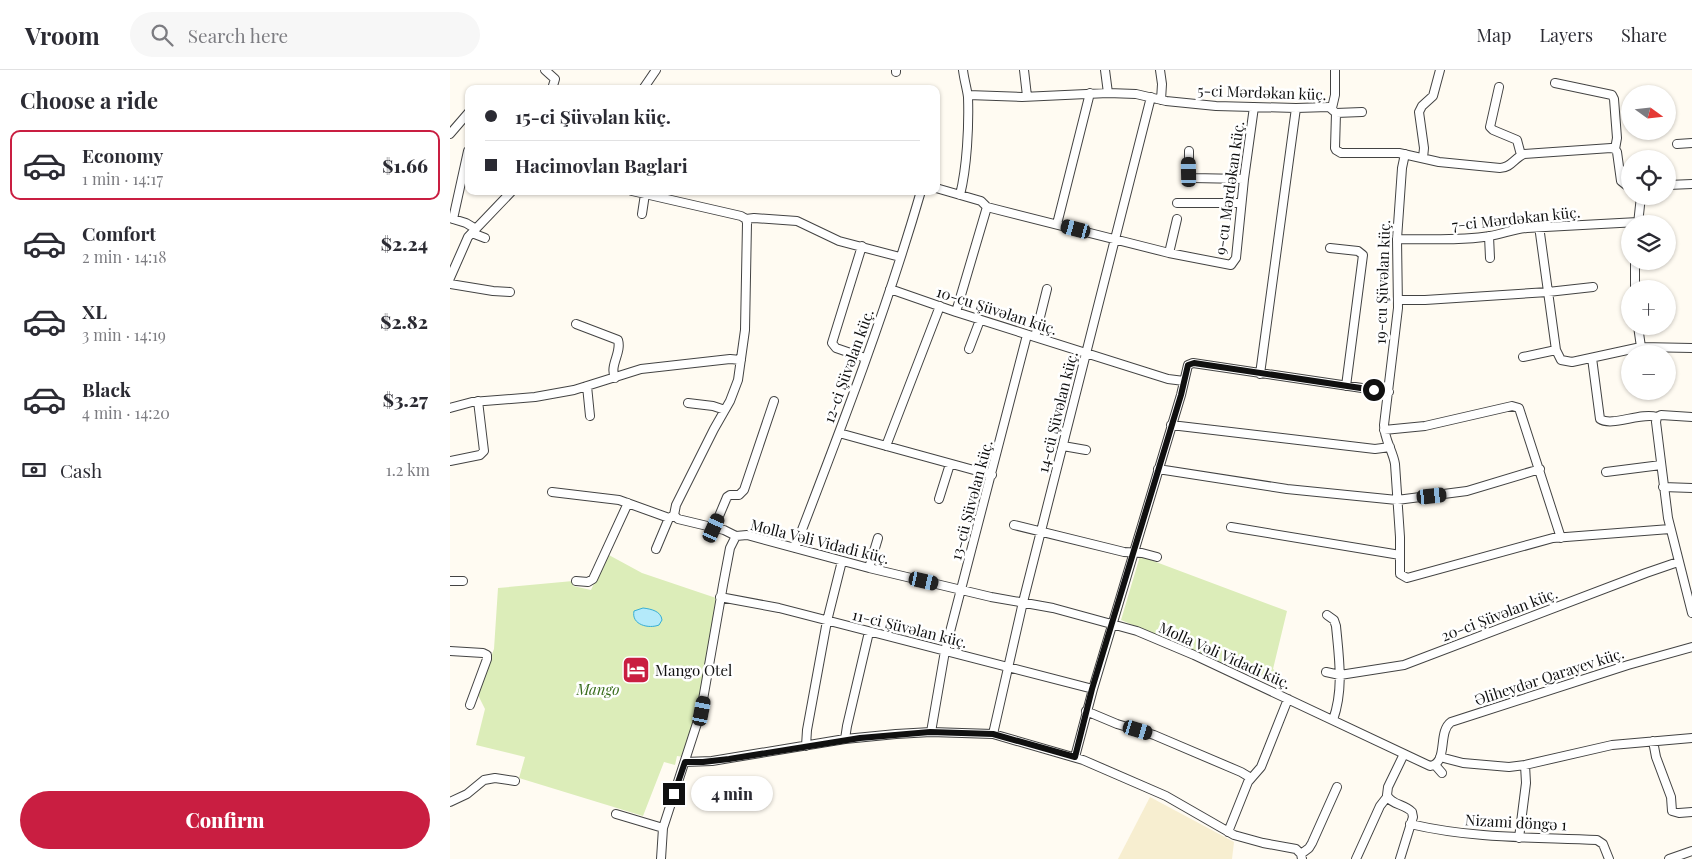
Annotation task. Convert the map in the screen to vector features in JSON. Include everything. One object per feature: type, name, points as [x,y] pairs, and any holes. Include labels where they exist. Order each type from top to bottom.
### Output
[{"type":"street","points":[[545,70],[555,79],[553,85]]},
{"type":"street","points":[[646,85],[656,70]]},
{"type":"street","points":[[960,195],[967,129],[968,95],[963,70]]},
{"type":"street","points":[[1024,70],[1027,96]]},
{"type":"street","points":[[1105,70],[1108,93]]},
{"type":"street","points":[[1160,70],[1162,84],[1160,100]]},
{"type":"street","points":[[1335,70],[1334,111],[1362,112]]},
{"type":"street","points":[[1423,158],[1424,148],[1419,112],[1422,106],[1433,96],[1440,70]]},
{"type":"street","points":[[1555,82],[1612,95],[1614,99],[1617,138],[1615,149],[1618,155],[1621,181]]},
{"type":"street","points":[[1499,87],[1490,127],[1517,140],[1521,155]]},
{"type":"street","points":[[1057,224],[1090,93]]},
{"type":"street","name":"5-ci Mərdəkan küç.","points":[[968,95],[1027,96],[1108,93],[1136,94],[1160,100],[1216,106],[1296,108],[1326,106],[1334,111],[1335,148],[1338,152],[1405,154],[1449,164],[1500,168],[1509,166],[1521,155],[1615,149]]},
{"type":"street","name":"14-cü Şüvəlan küç.","points":[[993,734],[1023,602],[1151,97]]},
{"type":"street","name":"9-cu Mərdəkan küç.","points":[[940,189],[981,201],[987,207],[1170,254],[1225,265],[1234,264],[1254,107]]},
{"type":"street","points":[[1260,374],[1296,108]]},
{"type":"street","points":[[450,134],[465,117]]},
{"type":"street","points":[[1677,144],[1692,143]]},
{"type":"street","points":[[1189,151],[1189,172],[1192,178],[1244,179]]},
{"type":"street","name":"19-cu Şüvəlan küç.","points":[[1405,154],[1402,168],[1397,239],[1398,300],[1384,430],[1395,464],[1400,537],[1400,574],[1407,578],[1553,538],[1670,529]]},
{"type":"street","points":[[465,163],[451,218],[466,223],[485,238]]},
{"type":"street","points":[[1676,184],[1692,184]]},
{"type":"street","points":[[450,278],[463,247],[474,231],[508,195]]},
{"type":"street","points":[[642,214],[645,195]]},
{"type":"street","points":[[649,195],[738,215],[746,220],[748,226],[745,330],[736,387],[676,505],[656,549]]},
{"type":"street","name":"12-ci Şüvəlan küç.","points":[[794,548],[839,433],[890,289],[920,195]]},
{"type":"street","points":[[1177,202],[1241,202]]},
{"type":"street","points":[[956,312],[987,207]]},
{"type":"street","points":[[746,220],[754,218],[797,221],[828,237],[900,257]]},
{"type":"street","points":[[1170,254],[1177,219]]},
{"type":"street","name":"7-ci Mərdəkan küç.","points":[[1397,239],[1469,238],[1490,236],[1516,229],[1539,226],[1621,224]]},
{"type":"street","points":[[1539,226],[1558,357],[1564,362],[1572,362],[1621,351]]},
{"type":"street","points":[[1490,236],[1490,258]]},
{"type":"street","points":[[862,246],[832,343],[836,348],[865,358]]},
{"type":"street","points":[[1330,248],[1358,251],[1363,255],[1346,386]]},
{"type":"street","points":[[450,284],[493,292],[510,292]]},
{"type":"street","points":[[1398,300],[1548,292],[1593,287]]},
{"type":"street","name":"13-cü Şüvəlan küç.","points":[[930,732],[945,651],[961,590],[1031,336],[1047,288]]},
{"type":"street","name":"10-cu Şüvəlan küç.","points":[[890,289],[980,320],[1168,379],[1184,381]]},
{"type":"street","points":[[886,446],[940,306]]},
{"type":"street","points":[[969,349],[980,320]]},
{"type":"street","points":[[576,324],[618,340],[619,345],[613,369],[615,378]]},
{"type":"street","points":[[1676,348],[1692,348]]},
{"type":"street","points":[[1524,357],[1556,350]]},
{"type":"street","points":[[1592,358],[1600,418],[1607,421],[1646,415],[1657,417],[1661,415],[1692,417]]},
{"type":"street","points":[[450,408],[478,401],[535,397],[587,386],[641,369],[730,359],[741,360]]},
{"type":"street","points":[[1075,757],[1092,689],[1134,553],[1184,381],[1186,368],[1190,363],[1389,392]]},
{"type":"street","points":[[587,386],[590,416]]},
{"type":"street","points":[[450,461],[480,454],[484,451],[478,401]]},
{"type":"street","points":[[714,528],[728,497],[739,494],[744,490],[774,401]]},
{"type":"street","points":[[688,403],[713,406],[725,410]]},
{"type":"street","points":[[1384,430],[1425,426],[1512,406],[1516,407],[1521,411],[1561,538]]},
{"type":"street","points":[[1657,417],[1656,425],[1663,487],[1670,529],[1678,562],[1689,589],[1692,613]]},
{"type":"street","points":[[1171,425],[1375,449],[1390,447]]},
{"type":"street","points":[[839,433],[992,475]]},
{"type":"street","points":[[1063,446],[1086,450]]},
{"type":"street","points":[[939,499],[950,464]]},
{"type":"street","points":[[1606,472],[1661,465]]},
{"type":"street","points":[[1158,469],[1287,489],[1397,500],[1467,491],[1540,469]]},
{"type":"street","points":[[1663,487],[1692,488]]},
{"type":"street","name":"Molla Vəli Vidadi küç.","points":[[552,492],[609,498],[678,519],[728,531],[736,536],[746,535],[869,568],[961,590],[1053,608],[1113,624],[1155,638],[1427,765],[1435,765]]},
{"type":"street","points":[[576,581],[588,582],[593,579],[628,503]]},
{"type":"street","points":[[1014,525],[1124,552],[1142,553],[1157,557]]},
{"type":"street","points":[[1231,527],[1400,555]]},
{"type":"street","points":[[662,859],[663,828],[702,711],[720,597],[730,548],[736,536]]},
{"type":"street","points":[[869,568],[878,538]]},
{"type":"street","points":[[806,746],[807,730],[827,621],[842,561]]},
{"type":"street","name":"20-ci Şüvəlan küç.","points":[[1326,672],[1340,675],[1404,665],[1646,572],[1678,562]]},
{"type":"street","points":[[450,581],[463,581]]},
{"type":"street","name":"11-ci Şüvəlan küç.","points":[[720,597],[768,606],[1092,689]]},
{"type":"street","points":[[1327,615],[1334,620],[1336,626],[1340,675],[1338,701],[1333,720]]},
{"type":"street","points":[[846,739],[847,726],[869,632]]},
{"type":"street","name":"Əliheydər Qarayev küç.","points":[[1440,757],[1445,729],[1456,720],[1628,665],[1692,647]]},
{"type":"street","points":[[450,651],[483,653],[487,655],[470,705]]},
{"type":"street","points":[[1228,832],[1251,778],[1261,767],[1288,699]]},
{"type":"street","points":[[1086,711],[1117,724],[1154,735],[1251,778]]},
{"type":"street","points":[[685,762],[712,761],[846,739],[930,732],[993,734],[1075,757],[1166,796],[1228,832],[1248,840],[1296,849],[1302,856],[1312,843],[1337,787]]},
{"type":"street","points":[[1442,773],[1435,765],[1440,757],[1459,763],[1487,766],[1525,765],[1595,748],[1692,738]]},
{"type":"street","points":[[1653,741],[1656,757],[1669,789],[1672,811],[1676,813],[1692,812]]},
{"type":"street","points":[[1356,859],[1380,806],[1387,797],[1388,787],[1404,754]]},
{"type":"street","points":[[1519,838],[1526,783],[1525,765]]},
{"type":"street","points":[[450,802],[467,794],[484,780],[495,778],[515,780]]},
{"type":"street","points":[[1387,797],[1411,810],[1413,814],[1400,859]]},
{"type":"street","points":[[616,814],[663,828]]},
{"type":"street","name":"Nizami döngə 1","points":[[1410,824],[1482,836],[1597,840],[1603,844],[1609,859]]},
{"type":"street","points":[[1668,859],[1692,852]]},
{"type":"shaded area","points":[[1150,797],[1234,842],[1232,859],[1118,859]]},
{"type":"green space","name":"Mango","points":[[607,554],[642,573],[716,598],[698,710],[684,757],[677,756],[675,765],[664,762],[643,816],[519,778],[525,757],[476,745],[485,709],[477,693],[494,649],[498,588],[573,581],[573,586],[591,590]]},
{"type":"green space","points":[[1140,556],[1287,611],[1273,669],[1277,672],[1271,683],[1121,620]]},
{"type":"water","points":[[643,608],[660,614],[662,620],[659,625],[646,626],[635,620],[634,611]]},
{"type":"place","name":"Mango Otel","points":[[636,670]]},
{"type":"route","points":[[674,794],[685,762],[729,759],[846,739],[896,734],[930,732],[993,734],[1075,757],[1092,689],[1181,395],[1188,365],[1194,363],[1374,390]]}]
